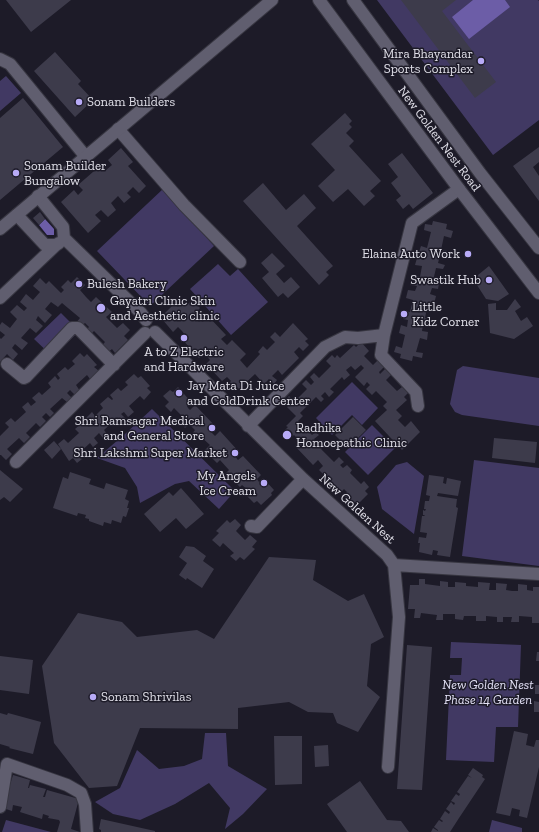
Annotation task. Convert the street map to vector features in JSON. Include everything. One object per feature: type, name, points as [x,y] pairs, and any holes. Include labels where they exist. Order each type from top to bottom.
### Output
[{"type":"street","points":[[0,229],[272,0]]},
{"type":"street","name":"New Golden Nest Road","points":[[319,0],[459,189],[539,293]]},
{"type":"street","name":"New Golden Nest Road","points":[[353,0],[480,173],[539,248]]},
{"type":"street","points":[[0,59],[10,64],[86,157]]},
{"type":"street","points":[[118,129],[184,205],[240,262]]},
{"type":"street","points":[[418,406],[416,392],[381,355],[384,335],[412,223],[459,189]]},
{"type":"street","points":[[0,298],[60,242],[63,227],[38,196]]},
{"type":"street","points":[[17,215],[45,245],[60,242]]},
{"type":"street","points":[[22,460],[114,365],[150,333],[142,330],[142,325],[146,320],[142,313],[60,242]]},
{"type":"street","points":[[7,364],[24,378],[26,377],[72,328],[78,328],[114,365]]},
{"type":"street","name":"New Golden Nest","points":[[150,333],[303,479],[387,555],[394,565],[399,617],[388,767]]},
{"type":"street","points":[[248,426],[325,347],[345,337],[358,338],[384,335]]},
{"type":"street","points":[[251,526],[257,527],[303,479]]},
{"type":"street","points":[[394,565],[539,574]]},
{"type":"street","points":[[0,808],[3,762],[67,785],[81,793],[85,804],[87,832]]},
{"type":"green space","name":"Mira Bhayandar Sports Complex","points":[[377,0],[538,0],[539,120],[493,155]]},
{"type":"green space","points":[[6,76],[21,93],[0,111],[0,81]]},
{"type":"green space","points":[[163,189],[214,246],[150,306],[97,251]]},
{"type":"green space","points":[[218,264],[230,276],[238,269],[268,302],[231,335],[190,289]]},
{"type":"green space","points":[[61,313],[79,331],[53,357],[34,339]]},
{"type":"green space","points":[[463,366],[539,378],[539,426],[462,415],[455,412],[450,404],[457,370]]},
{"type":"green space","points":[[352,382],[378,408],[362,425],[352,415],[332,435],[316,418]]},
{"type":"green space","points":[[152,409],[235,491],[219,509],[189,481],[175,484],[140,503],[137,487],[125,468],[97,458]]},
{"type":"green space","points":[[372,425],[395,448],[368,475],[345,452]]},
{"type":"green space","points":[[474,460],[539,468],[539,566],[462,556]]},
{"type":"green space","points":[[407,462],[424,476],[414,534],[382,509],[377,487],[396,465]]},
{"type":"green space","name":"New Golden Nest Phase 14 Garden","points":[[451,642],[521,645],[518,727],[496,727],[494,762],[446,760],[450,675],[461,675],[462,658],[450,658]]},
{"type":"green space","points":[[205,733],[226,733],[228,766],[267,789],[243,814],[225,829],[230,808],[209,783],[175,804],[140,820],[113,814],[95,802],[120,788],[137,750],[159,769],[184,766],[202,759]]},
{"type":"green space","points":[[6,820],[51,832],[2,832]]},
{"type":"green space","points":[[492,820],[522,828],[522,832],[489,832]]},
{"type":"shaded area","points":[[473,0],[505,0],[510,7],[469,39],[452,17]]},
{"type":"shaded area","points":[[45,219],[54,229],[54,235],[47,235],[39,225]]},
{"type":"building","points":[[6,0],[71,0],[31,32]]},
{"type":"building","points":[[401,0],[456,0],[442,11],[496,82],[475,98]]},
{"type":"building","points":[[55,52],[81,81],[78,84],[93,100],[75,117],[34,71]]},
{"type":"building","name":"Sonam Builder Bungalow","points":[[23,98],[63,147],[0,200],[0,118]]},
{"type":"building","points":[[345,113],[352,121],[349,124],[352,127],[346,133],[354,141],[349,146],[381,181],[370,191],[375,196],[364,206],[348,189],[333,202],[318,186],[335,170],[311,144]]},
{"type":"building","points":[[539,147],[539,162],[533,167],[539,176],[539,201],[513,166]]},
{"type":"building","points":[[121,148],[133,162],[128,166],[146,186],[139,193],[133,187],[127,193],[131,197],[124,203],[118,196],[111,203],[116,210],[108,217],[101,210],[95,215],[101,221],[88,233],[61,202],[74,190],[78,195],[83,190],[78,185],[101,165],[106,170],[112,165],[108,160]]},
{"type":"building","points":[[402,153],[433,193],[413,209],[409,204],[403,209],[396,200],[401,196],[391,183],[398,177],[388,164]]},
{"type":"building","points":[[263,183],[286,210],[304,194],[316,208],[297,226],[333,266],[326,272],[329,275],[319,285],[243,201]]},
{"type":"building","points":[[40,212],[45,219],[39,225],[33,218]]},
{"type":"building","points":[[433,221],[447,224],[446,229],[453,231],[451,238],[444,236],[441,250],[448,251],[446,257],[440,255],[438,263],[445,265],[443,269],[436,268],[433,281],[439,283],[438,289],[432,288],[430,294],[436,296],[434,304],[428,303],[425,318],[430,320],[429,326],[423,325],[422,331],[428,332],[427,340],[420,338],[416,352],[423,353],[422,358],[413,356],[412,361],[400,358],[401,354],[394,352],[396,346],[402,348],[405,335],[399,333],[401,325],[407,327],[408,320],[403,319],[404,311],[410,312],[413,300],[406,298],[408,290],[415,291],[417,286],[410,285],[412,275],[420,277],[422,266],[415,265],[417,258],[424,260],[426,253],[419,252],[421,246],[427,248],[431,232],[424,230],[425,224],[432,225]]},
{"type":"building","points":[[272,253],[285,266],[276,274],[284,283],[291,277],[300,287],[288,298],[283,293],[278,297],[262,278],[269,272],[261,263]]},
{"type":"building","name":"Swastik Hub","points":[[489,266],[509,294],[498,301],[486,299],[477,285],[478,275]]},
{"type":"building","points":[[77,277],[85,285],[80,290],[91,302],[96,297],[112,312],[106,317],[117,328],[123,323],[130,330],[124,336],[128,340],[115,353],[112,349],[106,354],[100,348],[105,342],[94,331],[89,336],[84,332],[89,327],[85,323],[80,327],[76,323],[80,318],[62,303],[58,307],[51,302],[45,309],[52,315],[45,323],[38,316],[36,320],[43,326],[36,333],[30,328],[21,338],[28,343],[22,350],[15,344],[12,348],[18,354],[13,360],[7,354],[0,362],[0,338],[1,339],[5,335],[0,331],[0,325],[2,322],[10,328],[17,319],[10,312],[17,305],[24,311],[27,308],[20,302],[26,294],[33,300],[40,292],[33,286],[40,278],[46,284],[49,281],[61,293],[64,290],[61,287],[68,280],[71,283]]},
{"type":"building","points":[[180,298],[187,305],[192,300],[200,308],[195,313],[202,320],[207,315],[226,335],[221,339],[227,345],[232,340],[246,354],[240,360],[247,368],[260,354],[258,352],[263,346],[267,350],[275,342],[270,337],[275,332],[280,337],[293,323],[308,339],[305,341],[309,345],[303,351],[299,347],[294,352],[299,358],[282,375],[278,370],[272,376],[277,380],[274,384],[269,379],[264,384],[255,374],[239,389],[237,387],[233,391],[227,385],[231,381],[227,377],[222,381],[206,364],[210,360],[204,353],[199,358],[181,338],[185,335],[182,331],[178,327],[173,332],[162,319],[166,315],[165,313]]},
{"type":"building","points":[[515,299],[521,307],[515,311],[521,321],[527,317],[533,326],[514,339],[490,333],[488,304],[496,303],[496,310],[507,310]]},
{"type":"building","points":[[361,342],[369,351],[364,356],[373,365],[378,360],[384,367],[379,372],[380,374],[385,369],[391,375],[386,380],[397,391],[402,387],[408,393],[404,397],[407,400],[396,410],[402,416],[398,420],[405,427],[411,421],[420,432],[402,450],[375,421],[387,410],[383,406],[387,402],[376,391],[372,395],[366,389],[370,385],[367,382],[364,386],[355,377],[364,368],[361,365],[355,370],[351,366],[346,370],[350,375],[344,380],[342,377],[330,389],[334,392],[329,397],[325,392],[321,396],[324,399],[321,402],[316,397],[300,413],[303,416],[298,421],[312,435],[316,432],[319,435],[314,439],[318,444],[322,440],[326,444],[321,449],[334,462],[339,457],[344,462],[340,465],[343,468],[347,465],[352,470],[350,473],[361,484],[364,481],[369,487],[365,491],[368,494],[357,505],[355,502],[353,505],[343,495],[347,492],[344,489],[341,492],[319,470],[323,466],[318,460],[313,465],[295,446],[300,441],[294,435],[288,440],[282,433],[288,427],[286,426],[296,416],[287,407],[289,405],[285,401],[289,396],[294,402],[307,389],[302,384],[306,380],[311,385],[314,382],[310,377],[314,373],[319,378],[331,366],[326,361],[332,355],[335,358],[337,355],[340,358],[354,345],[356,347]]},
{"type":"building","points":[[80,353],[84,357],[87,354],[97,365],[94,367],[99,371],[90,379],[87,375],[76,385],[80,391],[75,395],[70,390],[67,393],[72,398],[67,402],[62,398],[50,409],[54,413],[50,417],[46,413],[42,417],[46,421],[40,427],[36,423],[26,433],[30,437],[24,443],[19,438],[7,449],[12,454],[6,460],[0,455],[0,436],[9,427],[5,423],[11,418],[15,422],[26,412],[22,407],[28,402],[31,406],[36,402],[32,398],[39,392],[42,395],[51,387],[48,383],[55,376],[58,380],[60,378],[57,374],[65,367],[68,370],[75,364],[72,361]]},
{"type":"building","points":[[134,374],[138,378],[141,376],[150,386],[147,388],[151,392],[144,400],[140,396],[129,406],[134,412],[128,417],[124,412],[121,414],[126,419],[120,424],[116,419],[104,430],[107,434],[103,438],[99,433],[94,438],[98,443],[93,447],[90,443],[78,454],[82,459],[77,463],[73,458],[69,461],[58,444],[64,439],[68,443],[79,433],[75,429],[82,423],[85,426],[88,423],[85,419],[92,412],[95,416],[103,408],[100,404],[108,397],[112,400],[113,399],[110,395],[118,388],[121,391],[128,385],[125,382]]},
{"type":"building","points":[[178,387],[191,402],[187,406],[188,408],[190,410],[195,405],[216,427],[211,432],[215,436],[220,431],[240,453],[236,457],[237,459],[238,460],[243,456],[261,475],[257,479],[259,482],[263,478],[274,490],[271,493],[272,495],[261,505],[257,501],[254,503],[247,496],[250,492],[242,485],[240,487],[235,482],[237,479],[235,476],[230,479],[225,474],[229,470],[220,460],[217,463],[211,457],[215,453],[213,452],[210,455],[205,450],[210,445],[199,435],[196,438],[192,434],[195,430],[189,424],[185,428],[182,424],[186,420],[174,408],[171,412],[165,406],[169,402],[163,396],[170,390],[173,392]]},
{"type":"building","points":[[353,417],[366,430],[348,448],[335,435]]},
{"type":"building","points":[[494,438],[537,442],[535,463],[492,458]]},
{"type":"building","points":[[54,441],[61,449],[52,459],[44,450]]},
{"type":"building","points":[[0,470],[23,489],[10,502],[4,497],[0,500]]},
{"type":"building","points":[[70,472],[91,479],[89,484],[104,489],[106,483],[128,490],[125,499],[129,501],[127,508],[129,508],[126,517],[123,516],[121,523],[112,520],[111,524],[104,522],[103,526],[89,521],[89,519],[85,518],[86,515],[78,513],[77,516],[53,508],[63,477],[68,479]]},
{"type":"building","points":[[429,475],[444,477],[443,483],[446,484],[447,478],[461,481],[458,496],[438,493],[437,496],[457,499],[456,507],[458,508],[450,557],[437,555],[438,551],[433,550],[432,555],[419,552],[419,537],[426,538],[427,533],[420,532],[422,516],[425,515],[423,515],[423,510],[425,511],[426,509],[424,509],[425,501],[429,501],[430,496],[426,495]]},
{"type":"building","points":[[181,488],[204,514],[186,529],[176,518],[160,532],[144,514],[169,492],[173,496]]},
{"type":"building","points":[[235,519],[241,525],[236,531],[245,540],[250,535],[257,541],[252,547],[255,549],[244,560],[240,557],[236,561],[230,556],[234,553],[223,543],[220,547],[212,540],[219,533],[216,531],[227,520],[230,523]]},
{"type":"building","points":[[186,546],[194,547],[206,556],[203,561],[214,569],[202,588],[187,578],[186,580],[179,575],[187,563],[179,557]]},
{"type":"building","points":[[269,557],[316,560],[313,580],[348,601],[364,594],[384,637],[371,644],[367,686],[380,697],[358,732],[337,723],[333,713],[308,712],[289,702],[238,708],[238,729],[140,728],[117,786],[89,788],[54,743],[42,666],[78,613],[122,622],[137,637],[197,630],[214,639]]},
{"type":"building","points":[[419,579],[425,579],[425,584],[440,586],[440,581],[448,582],[448,587],[455,587],[455,582],[466,583],[466,586],[478,587],[478,582],[490,583],[489,590],[496,590],[496,583],[507,584],[506,590],[512,591],[518,591],[518,584],[527,585],[527,590],[533,591],[533,587],[539,587],[539,623],[532,623],[532,617],[519,616],[519,622],[511,622],[512,617],[503,617],[503,622],[497,622],[497,617],[486,616],[486,621],[476,621],[476,616],[464,616],[463,620],[455,619],[455,614],[443,614],[443,620],[436,620],[437,615],[421,613],[420,618],[414,618],[415,609],[408,609],[410,585],[419,585]]},
{"type":"building","points":[[407,645],[432,647],[422,790],[397,789]]},
{"type":"building","points":[[537,652],[539,652],[539,661],[536,661]]},
{"type":"building","points":[[0,656],[33,660],[29,694],[0,690]]},
{"type":"building","points":[[535,685],[539,685],[539,694],[535,694]]},
{"type":"building","points":[[534,701],[539,702],[539,712],[534,712]]},
{"type":"building","points":[[0,713],[7,715],[8,713],[41,722],[33,754],[9,748],[10,747],[0,744]]},
{"type":"building","points":[[514,731],[528,734],[526,745],[534,747],[536,740],[539,740],[539,767],[527,818],[519,816],[520,810],[512,808],[510,816],[496,813]]},
{"type":"building","points":[[274,736],[302,736],[302,784],[275,785]]},
{"type":"building","points":[[328,745],[329,766],[315,767],[314,746]]},
{"type":"building","points":[[473,768],[483,775],[482,777],[485,779],[450,832],[431,832],[433,828],[438,831],[434,827],[439,820],[442,822],[443,821],[440,819],[445,811],[449,814],[450,812],[446,809],[451,802],[454,805],[455,803],[451,801],[456,794],[459,796],[460,794],[457,792],[468,776],[472,778],[468,775]]},
{"type":"building","points":[[13,775],[30,780],[28,788],[30,785],[46,789],[43,797],[45,797],[47,790],[79,799],[71,829],[80,832],[57,832],[60,822],[59,820],[48,818],[49,816],[43,814],[42,819],[20,812],[22,807],[13,805],[12,811],[3,808]]},
{"type":"building","points":[[360,781],[387,820],[401,821],[409,832],[347,832],[327,804]]},
{"type":"building","points":[[101,819],[155,832],[101,832],[99,829]]},
{"type":"place","name":"Mira Bhayandar Sports Complex","points":[[481,61]]},
{"type":"place","name":"Sonam Builders","points":[[79,102]]},
{"type":"place","name":"Sonam Builder Bungalow","points":[[16,173]]},
{"type":"place","name":"Elaina Auto Work","points":[[468,254]]},
{"type":"place","name":"Swastik Hub","points":[[489,280]]},
{"type":"place","name":"Bulesh Bakery","points":[[79,284]]},
{"type":"place","name":"Gayatri Clinic Skin and Aesthetic clinic","points":[[101,308]]},
{"type":"place","name":"Little Kidz Corner","points":[[404,314]]},
{"type":"place","name":"A to Z Electric and Hardware","points":[[184,338]]},
{"type":"place","name":"Jay Mata Di Juice and ColdDrink Center","points":[[179,393]]},
{"type":"place","name":"Shri Ramsagar Medical and General Store","points":[[212,428]]},
{"type":"place","name":"Radhika Homoepathic Clinic","points":[[287,435]]},
{"type":"place","name":"Shri Lakshmi Super Market","points":[[235,453]]},
{"type":"place","name":"My Angels Ice Cream","points":[[264,483]]},
{"type":"place","name":"Sonam Shrivilas","points":[[93,697]]}]
